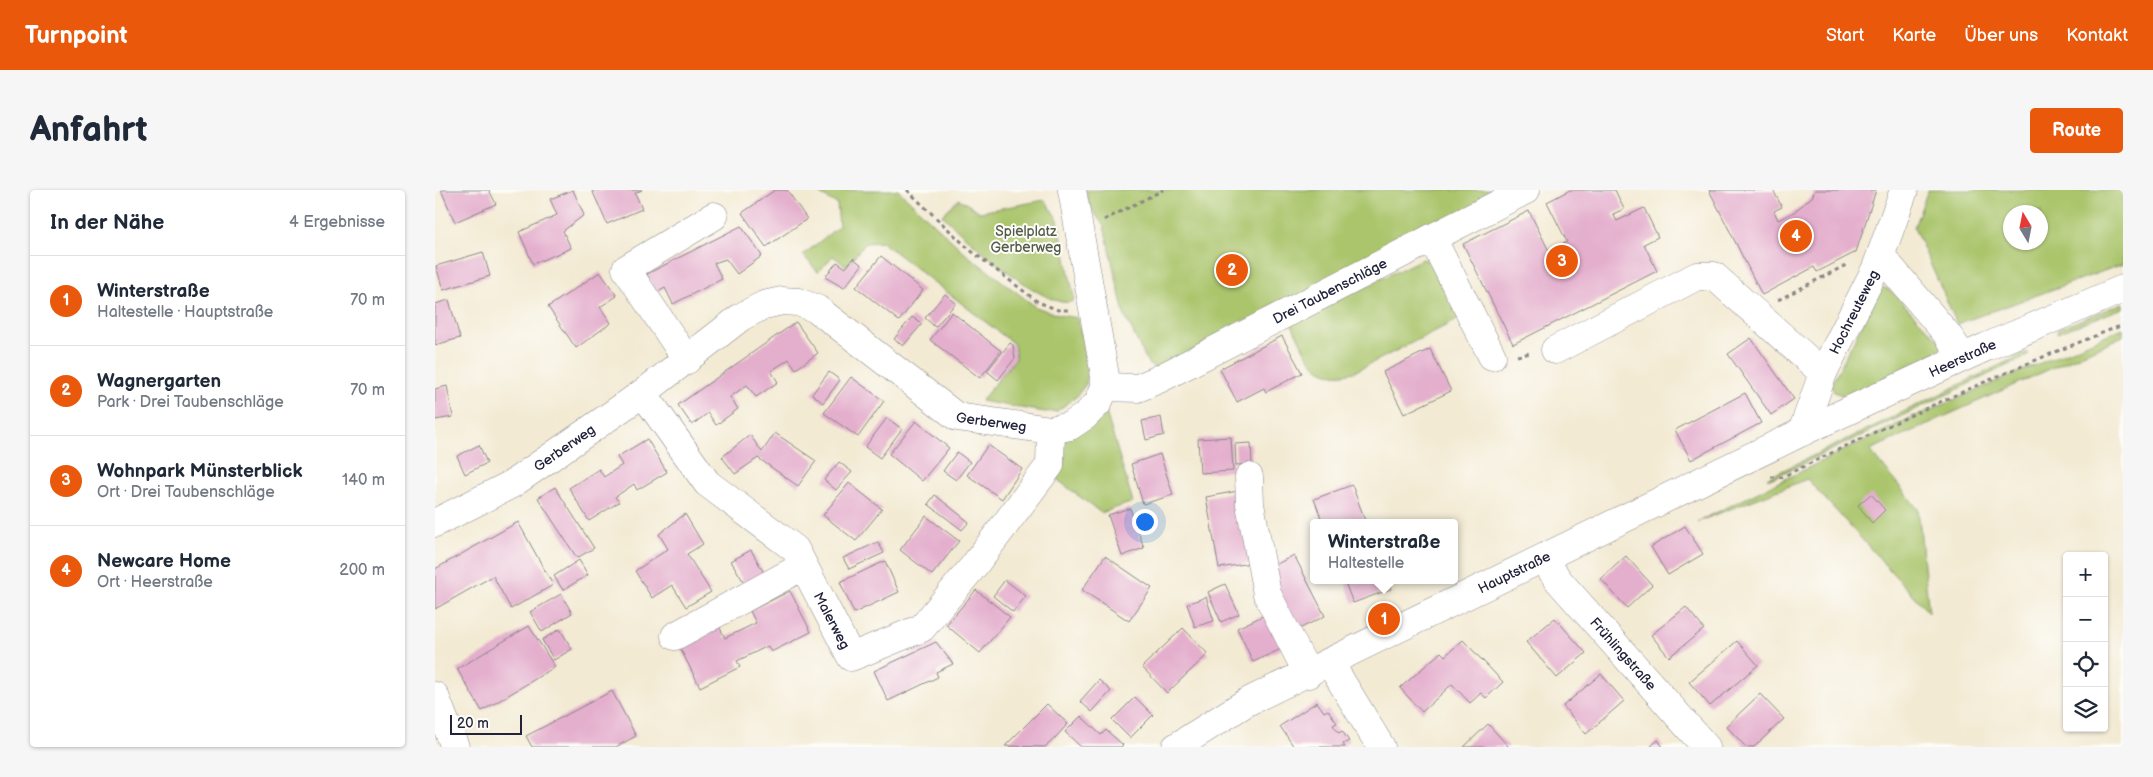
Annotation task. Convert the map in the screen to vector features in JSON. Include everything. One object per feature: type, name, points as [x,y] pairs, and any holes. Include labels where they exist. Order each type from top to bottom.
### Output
[{"type":"street","points":[[1072,190],[1094,307],[1105,387]]},
{"type":"street","name":"Drei Taubenschläge","points":[[1105,387],[1138,388],[1159,379],[1526,190]]},
{"type":"street","name":"Hochreuteweg","points":[[1802,432],[1868,258],[1903,190]]},
{"type":"street","points":[[687,360],[626,269],[714,216]]},
{"type":"street","points":[[1432,238],[1492,356]]},
{"type":"street","points":[[1868,258],[1947,334],[1963,357]]},
{"type":"street","points":[[1555,350],[1697,276],[1714,276],[1823,373]]},
{"type":"street","name":"Heerstraße","points":[[1802,432],[1963,357],[2123,289]]},
{"type":"street","name":"Gerberweg","points":[[435,523],[512,484],[643,393],[741,317],[755,309],[781,301],[798,302],[817,310],[957,417],[1051,430],[1070,426],[1085,416],[1098,403],[1105,387]]},
{"type":"street","name":"Malerweg","points":[[643,393],[707,483],[795,549],[851,657],[922,628],[973,568],[1050,466],[1051,430]]},
{"type":"street","name":"Hauptstraße","points":[[1176,747],[1247,702],[1802,432]]},
{"type":"street","points":[[1249,477],[1250,504],[1267,594],[1319,668],[1381,747]]},
{"type":"street","name":"Frühlingstraße","points":[[1543,558],[1559,581],[1706,747]]},
{"type":"street","points":[[675,636],[803,566]]},
{"type":"street","points":[[435,696],[455,747]]},
{"type":"path","points":[[907,190],[970,250],[1039,302],[1058,310],[1094,307]]},
{"type":"path","points":[[1081,232],[1163,190]]},
{"type":"path","points":[[1745,303],[1777,301],[1868,258]]},
{"type":"path","points":[[1765,477],[1782,477],[1909,414],[2054,351],[2123,325]]},
{"type":"path","points":[[1492,356],[1505,362],[1521,354],[1555,350]]},
{"type":"green space","points":[[813,190],[898,190],[967,255],[1036,307],[1058,315],[1078,318],[1087,362],[1086,384],[1076,397],[1057,411],[1045,412],[981,401],[1016,358],[1014,344],[882,242],[866,243],[846,266],[833,256],[818,272],[803,255],[839,226],[837,204]]},
{"type":"green space","points":[[1085,190],[1508,190],[1158,368],[1149,365],[1124,314],[1104,226],[1091,208]]},
{"type":"green space","points":[[1928,190],[2123,190],[2123,264],[1957,324],[1914,227]]},
{"type":"green space","name":"Spielplatz Gerberweg","points":[[959,199],[980,212],[1045,200],[1058,220],[1074,297],[1073,301],[1061,302],[1045,296],[1005,270],[967,238],[942,215]]},
{"type":"green space","points":[[1422,259],[1430,261],[1463,317],[1354,372],[1329,373],[1313,363],[1291,323]]},
{"type":"green space","points":[[1881,288],[1891,291],[1945,347],[1856,393],[1842,395],[1834,392],[1831,385]]},
{"type":"green space","points":[[2123,303],[2123,308],[2057,333],[2058,329]]},
{"type":"green space","points":[[2123,328],[2123,336],[1870,450],[1918,509],[1929,613],[1807,479],[1697,522],[1904,421]]},
{"type":"green space","points":[[2027,352],[2029,355],[1773,478],[1767,478]]},
{"type":"green space","points":[[1103,402],[1133,502],[1101,513],[1054,477],[1064,438]]},
{"type":"building","points":[[441,190],[489,190],[496,204],[455,222]]},
{"type":"building","points":[[573,190],[584,215],[563,231],[571,248],[533,264],[519,232],[557,215],[550,199]]},
{"type":"building","points":[[592,190],[642,190],[635,193],[642,209],[607,224]]},
{"type":"building","points":[[775,190],[787,190],[807,219],[766,247],[742,213]]},
{"type":"building","points":[[1570,190],[1615,190],[1624,209],[1613,214],[1617,221],[1644,208],[1658,237],[1644,244],[1657,271],[1513,344],[1463,244],[1529,211],[1549,251],[1567,242],[1547,202]]},
{"type":"building","points":[[1709,190],[1773,190],[1782,207],[1774,211],[1778,220],[1794,212],[1812,197],[1815,190],[1876,190],[1856,252],[1817,272],[1814,267],[1762,295]]},
{"type":"building","points":[[741,226],[762,256],[737,274],[726,259],[714,263],[722,279],[673,304],[665,288],[656,293],[647,274]]},
{"type":"building","points":[[483,252],[490,276],[443,290],[436,266]]},
{"type":"building","points":[[881,256],[923,290],[899,321],[856,287]]},
{"type":"building","points":[[853,258],[862,265],[844,288],[825,277],[837,262],[846,268]]},
{"type":"building","points":[[600,272],[617,296],[600,307],[611,323],[576,348],[548,307]]},
{"type":"building","points":[[945,294],[956,303],[935,327],[925,318]]},
{"type":"building","points":[[449,300],[460,338],[435,345],[435,304]]},
{"type":"building","points":[[952,312],[1001,351],[980,378],[930,340]]},
{"type":"building","points":[[912,317],[922,324],[903,346],[894,339]]},
{"type":"building","points":[[796,322],[818,353],[796,369],[789,359],[771,371],[778,382],[756,397],[747,385],[730,397],[738,409],[716,425],[708,413],[692,425],[678,405]]},
{"type":"building","points":[[1282,336],[1302,373],[1266,392],[1264,388],[1237,402],[1220,369]]},
{"type":"building","points":[[1751,338],[1794,399],[1771,415],[1728,354]]},
{"type":"building","points":[[1010,343],[1013,345],[1015,358],[998,380],[987,371]]},
{"type":"building","points":[[1430,349],[1451,391],[1404,414],[1383,372]]},
{"type":"building","points":[[829,372],[840,380],[823,403],[812,394]]},
{"type":"building","points":[[851,377],[884,401],[858,437],[824,413]]},
{"type":"building","points":[[447,386],[453,417],[435,420],[435,389]]},
{"type":"building","points":[[1745,393],[1761,423],[1691,460],[1675,430]]},
{"type":"building","points":[[1161,417],[1164,435],[1146,440],[1142,421]]},
{"type":"building","points":[[887,418],[902,429],[880,458],[865,447]]},
{"type":"building","points":[[916,421],[949,448],[922,481],[889,454]]},
{"type":"building","points":[[775,433],[816,461],[798,486],[758,458],[735,474],[722,457],[750,435],[762,452]]},
{"type":"building","points":[[1231,437],[1233,471],[1200,473],[1198,439]]},
{"type":"building","points":[[647,439],[667,472],[637,490],[634,484],[615,497],[619,502],[589,521],[569,488],[599,469],[604,477],[622,465],[617,457]]},
{"type":"building","points":[[1251,443],[1252,464],[1236,465],[1235,444]]},
{"type":"building","points":[[479,445],[487,463],[465,474],[457,456]]},
{"type":"building","points":[[988,445],[1022,469],[1002,499],[967,475]]},
{"type":"building","points":[[957,452],[970,462],[956,480],[943,471]]},
{"type":"building","points":[[1160,454],[1173,495],[1143,504],[1131,464]]},
{"type":"building","points":[[839,462],[852,472],[836,490],[824,480]]},
{"type":"building","points":[[849,483],[882,509],[856,541],[823,515]]},
{"type":"building","points":[[1352,485],[1365,519],[1322,519],[1314,499]]},
{"type":"building","points":[[555,487],[594,548],[577,558],[538,498]]},
{"type":"building","points":[[1238,491],[1251,563],[1219,568],[1206,497]]},
{"type":"building","points":[[1871,494],[1885,510],[1872,523],[1858,505]]},
{"type":"building","points":[[935,495],[969,522],[962,530],[928,504]]},
{"type":"building","points":[[1130,508],[1144,548],[1122,556],[1108,515]]},
{"type":"building","points":[[685,514],[703,544],[687,554],[711,592],[686,607],[672,585],[652,598],[635,571],[668,549],[659,534]]},
{"type":"building","points":[[926,516],[959,541],[932,575],[900,550]]},
{"type":"building","points":[[518,522],[553,585],[511,609],[493,576],[435,609],[435,569]]},
{"type":"building","points":[[1685,526],[1703,554],[1668,575],[1651,547]]},
{"type":"building","points":[[878,542],[884,553],[849,569],[843,558]]},
{"type":"building","points":[[751,550],[764,573],[745,584],[731,561]]},
{"type":"building","points":[[1294,555],[1325,616],[1295,631],[1264,571]]},
{"type":"building","points":[[1105,556],[1152,588],[1129,621],[1082,590]]},
{"type":"building","points":[[1626,556],[1652,585],[1627,608],[1601,579]]},
{"type":"building","points":[[579,560],[588,575],[563,590],[554,576]]},
{"type":"building","points":[[885,561],[899,592],[854,613],[840,582]]},
{"type":"building","points":[[1005,580],[1026,596],[1013,612],[993,596]]},
{"type":"building","points":[[1225,584],[1239,614],[1221,622],[1208,592]]},
{"type":"building","points":[[1346,584],[1389,584],[1391,589],[1353,603]]},
{"type":"building","points":[[976,590],[1010,617],[980,653],[946,625]]},
{"type":"building","points":[[790,591],[811,632],[771,652],[768,646],[737,661],[740,667],[700,687],[679,646],[719,626],[725,638],[756,623],[750,611]]},
{"type":"building","points":[[561,594],[572,613],[542,632],[530,612]]},
{"type":"building","points":[[1206,597],[1214,621],[1195,627],[1187,604]]},
{"type":"building","points":[[1686,607],[1704,629],[1669,657],[1651,635]]},
{"type":"building","points":[[1267,614],[1283,648],[1253,662],[1237,628]]},
{"type":"building","points":[[1555,618],[1586,653],[1557,678],[1526,642]]},
{"type":"building","points":[[529,626],[555,667],[482,711],[457,669]]},
{"type":"building","points":[[1183,628],[1208,654],[1167,693],[1142,667]]},
{"type":"building","points":[[560,629],[572,649],[554,660],[542,640]]},
{"type":"building","points":[[1463,640],[1503,682],[1486,698],[1481,693],[1470,703],[1452,684],[1422,712],[1400,688],[1441,652],[1445,656]]},
{"type":"building","points":[[1737,641],[1758,665],[1710,706],[1689,682]]},
{"type":"building","points":[[936,642],[953,664],[936,672],[938,677],[888,701],[874,671]]},
{"type":"building","points":[[1601,674],[1624,701],[1586,734],[1563,706]]},
{"type":"building","points":[[1099,680],[1111,691],[1092,712],[1080,701]]},
{"type":"building","points":[[612,691],[636,736],[616,747],[532,747],[526,736]]},
{"type":"building","points":[[1760,694],[1784,719],[1754,747],[1746,747],[1726,726]]},
{"type":"building","points":[[1135,697],[1153,715],[1130,738],[1112,720]]},
{"type":"building","points":[[1317,702],[1324,712],[1328,710],[1337,723],[1333,725],[1339,733],[1342,731],[1349,741],[1343,744],[1345,747],[1294,747],[1280,726]]},
{"type":"building","points":[[1047,704],[1068,724],[1051,742],[1045,747],[1005,746]]},
{"type":"building","points":[[1081,716],[1101,735],[1106,730],[1123,745],[1121,747],[1081,747],[1065,732]]},
{"type":"building","points":[[1488,724],[1509,747],[1464,747]]},
{"type":"building","points":[[1658,740],[1663,747],[1650,747]]},
{"type":"place","name":"Newcare Home","points":[[1796,236]]},
{"type":"place","name":"Wohnpark Münsterblick","points":[[1562,261]]},
{"type":"place","name":"Wagnergarten","points":[[1232,270]]},
{"type":"place","name":"Winterstraße","points":[[1384,619]]}]
